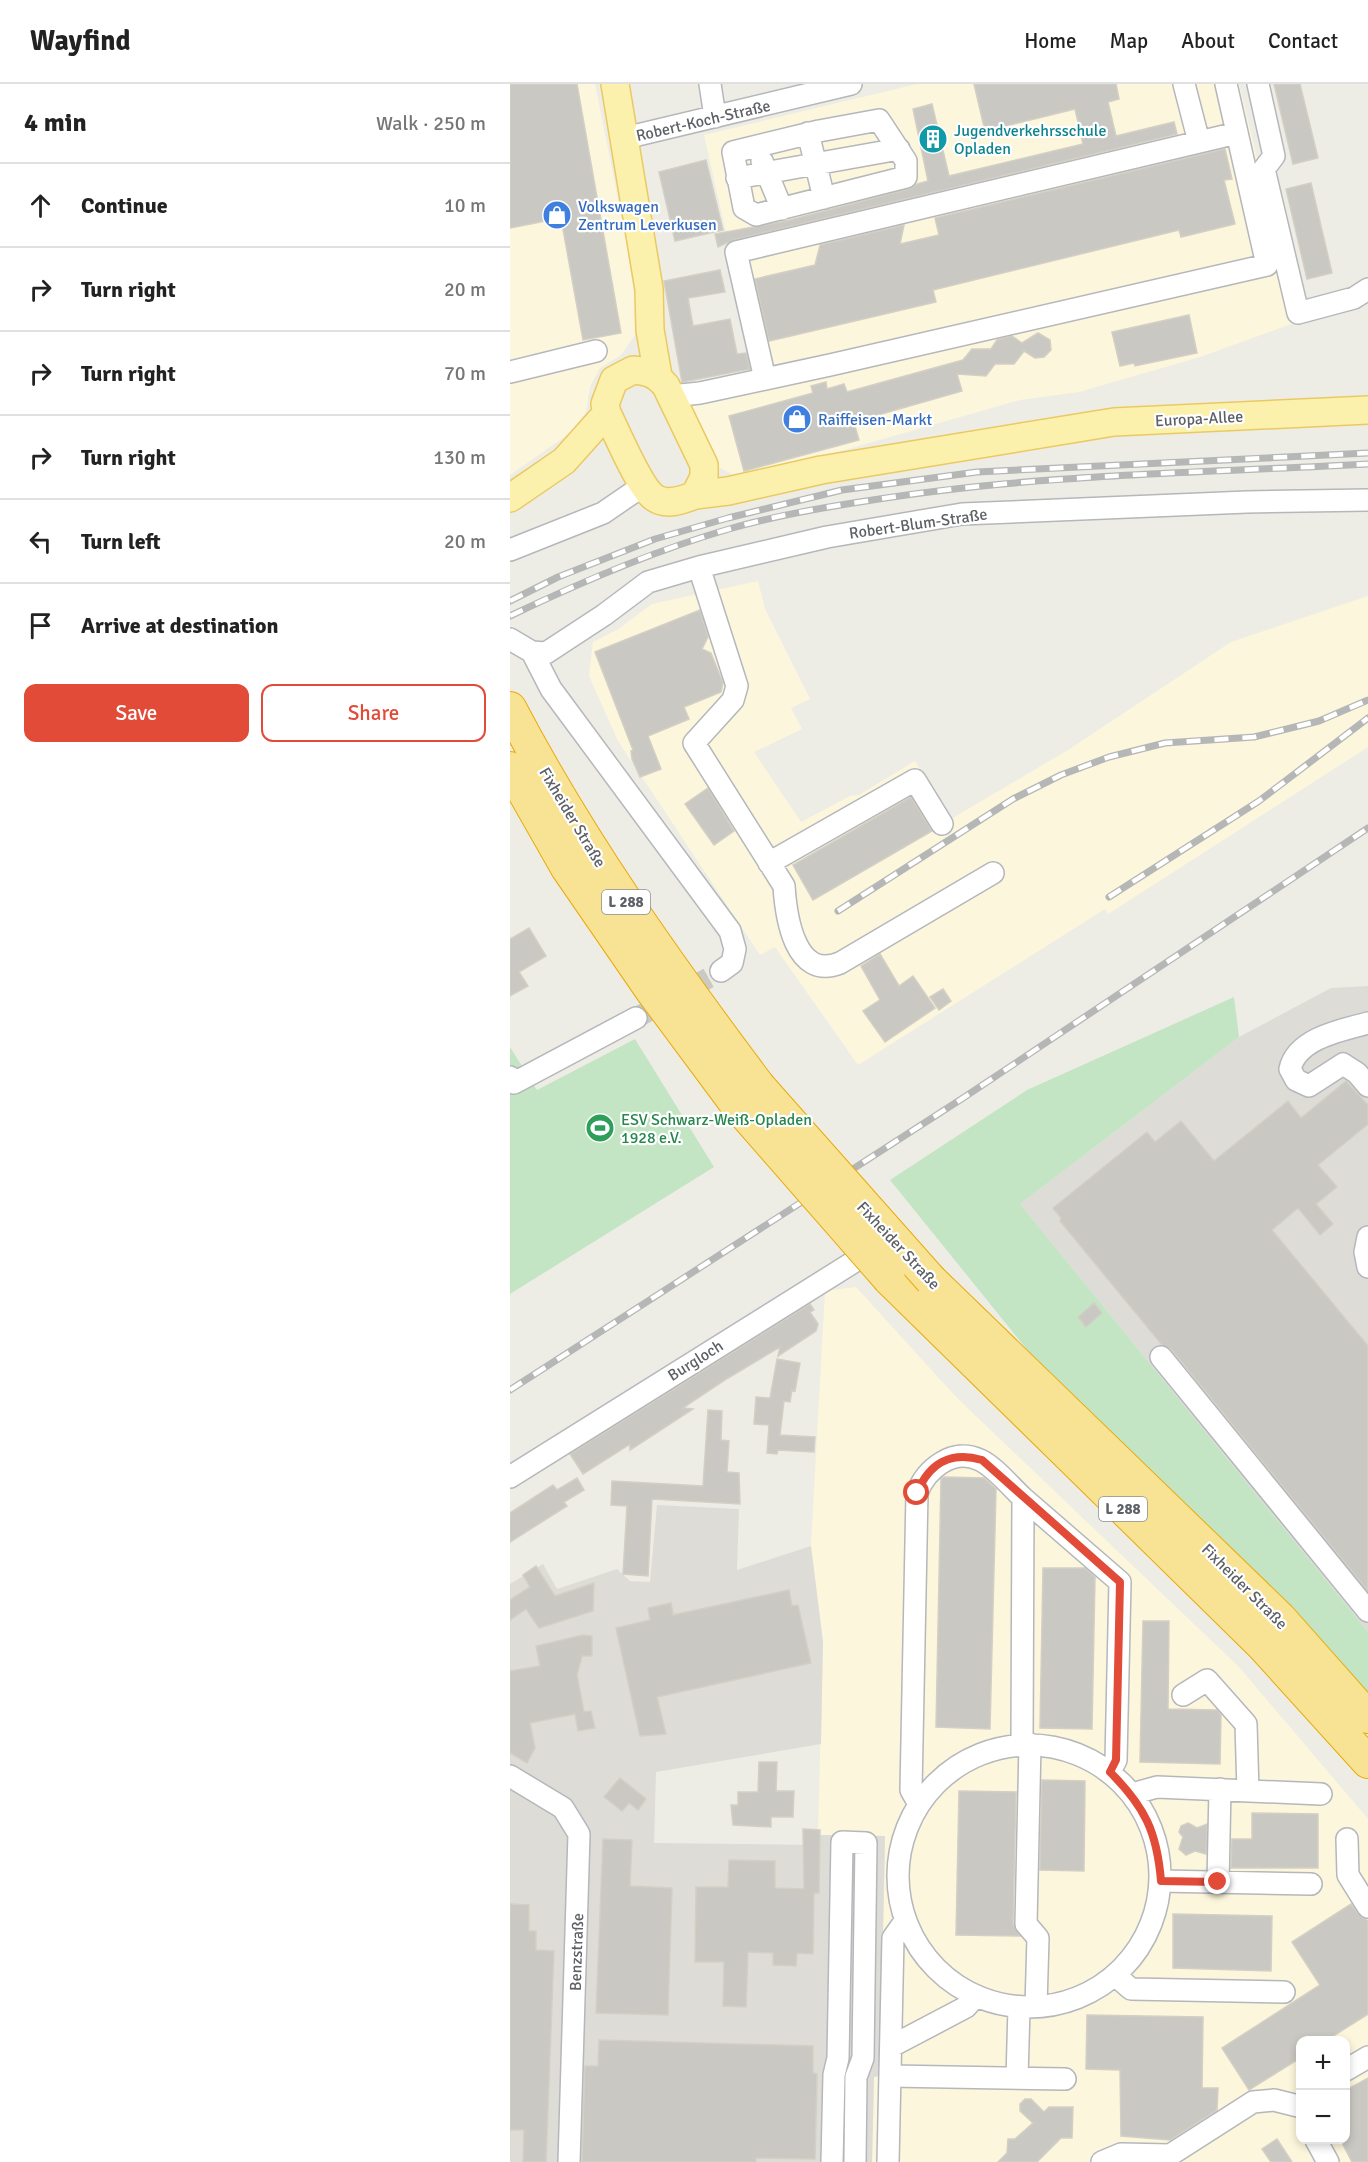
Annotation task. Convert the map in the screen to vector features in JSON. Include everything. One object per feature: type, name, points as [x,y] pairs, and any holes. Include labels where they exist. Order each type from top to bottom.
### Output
[{"type":"highway","name":"Fixheider Straße","points":[[510,708],[590,849],[678,978],[747,1094],[889,1279],[1262,1645],[1368,1762]]},
{"type":"highway","name":"Fixheider Straße","points":[[510,768],[567,868],[651,990],[747,1094],[931,1280],[1280,1618],[1368,1717]]},
{"type":"main road","points":[[615,84],[649,289],[654,381],[704,465],[723,481],[742,487]]},
{"type":"main road","points":[[644,485],[607,413],[605,404],[614,380],[654,381]]},
{"type":"main road","name":"Europa-Allee","points":[[644,485],[656,499],[666,502],[680,501],[695,495],[821,470],[1114,422],[1368,411]]},
{"type":"main road","points":[[510,498],[564,461],[607,413]]},
{"type":"main road","name":"Europa-Allee","points":[[1031,437],[1114,441],[1368,428]]},
{"type":"main road","points":[[564,461],[602,448],[624,446]]},
{"type":"main road","points":[[695,495],[704,477],[704,465]]},
{"type":"street","points":[[710,84],[715,117]]},
{"type":"street","name":"Robert-Koch-Straße","points":[[625,138],[851,84]]},
{"type":"street","points":[[1184,84],[1198,142]]},
{"type":"street","points":[[654,381],[700,393],[1267,265],[1226,84]]},
{"type":"street","points":[[1258,84],[1274,156],[1264,169],[1298,313],[1354,298],[1368,289]]},
{"type":"street","points":[[879,120],[906,161],[906,177],[756,216],[744,208],[733,152],[808,134],[879,120]]},
{"type":"street","points":[[860,123],[876,185]]},
{"type":"street","points":[[765,379],[736,252],[1238,133]]},
{"type":"street","points":[[808,134],[824,198]]},
{"type":"street","points":[[757,146],[782,209]]},
{"type":"street","points":[[737,178],[898,149]]},
{"type":"street","points":[[510,372],[596,351]]},
{"type":"street","points":[[510,550],[603,513],[644,485]]},
{"type":"street","name":"Robert-Blum-Straße","points":[[532,652],[546,653],[604,615],[648,582],[699,567],[826,537],[962,514],[1247,502],[1368,500]]},
{"type":"street","points":[[699,567],[737,686],[733,700],[694,743],[784,886],[785,907],[793,940],[807,960],[817,967],[829,968],[993,873]]},
{"type":"street","points":[[510,639],[532,652],[551,689],[730,931],[735,949],[732,963],[721,971]]},
{"type":"street","points":[[769,863],[915,780],[942,824]]},
{"type":"street","points":[[512,1080],[636,1018]]},
{"type":"street","points":[[1368,1023],[1321,1038],[1297,1055],[1290,1069],[1296,1080],[1309,1086],[1343,1064],[1357,1073],[1368,1086]]},
{"type":"street","points":[[1367,1266],[1368,1237]]},
{"type":"street","name":"Burgloch","points":[[510,1477],[843,1267],[882,1245]]},
{"type":"street","points":[[1161,1357],[1368,1611]]},
{"type":"street","points":[[919,1804],[911,1790],[917,1493],[923,1478],[935,1466],[964,1455],[982,1460],[1120,1582],[1116,1760],[1110,1772]]},
{"type":"street","points":[[1017,2078],[1038,1938],[1026,1924],[1023,1498]]},
{"type":"street","points":[[1183,1695],[1207,1680],[1246,1724],[1248,1791]]},
{"type":"street","points":[[1026,1744],[1058,1748],[1076,1754],[1110,1772],[1132,1794],[1149,1820],[1158,1850],[1161,1881],[1155,1917],[1140,1949],[1116,1976],[1089,1995],[1028,2007],[975,1997],[952,1984],[932,1966],[917,1945],[905,1921],[899,1898],[899,1857],[908,1826],[919,1804],[939,1780],[963,1762],[992,1750],[1026,1744]]},
{"type":"street","name":"Benzstraße","points":[[510,1776],[563,1808],[579,1834],[569,2162]]},
{"type":"street","points":[[1132,1794],[1157,1786],[1321,1794]]},
{"type":"street","points":[[1218,1882],[1220,1790]]},
{"type":"street","points":[[1347,1839],[1348,1875],[1368,1907]]},
{"type":"street","points":[[832,2162],[834,2075],[838,2058],[842,1842],[866,1843],[863,2058],[856,2077],[855,2162]]},
{"type":"street","points":[[1161,1881],[1311,1884]]},
{"type":"street","points":[[888,2162],[893,1938],[905,1921]]},
{"type":"street","points":[[1116,1976],[1131,1989],[1284,1992]]},
{"type":"street","points":[[892,2046],[966,2007],[975,1997]]},
{"type":"street","points":[[1350,2068],[1368,2057]]},
{"type":"street","points":[[891,2076],[1065,2079]]},
{"type":"street","points":[[1101,2162],[1121,2154],[1170,2155],[1253,2102],[1274,2100],[1296,2105]]},
{"type":"street","points":[[1319,2144],[1328,2162]]},
{"type":"shaded area","points":[[510,84],[595,84],[626,239],[635,300],[635,335],[621,355],[600,368],[590,387],[586,412],[570,433],[510,475]]},
{"type":"shaded area","points":[[917,84],[1239,84],[1297,322],[1200,357],[1079,392],[1020,400],[764,473],[737,477],[717,466],[682,389],[758,374],[704,135]]},
{"type":"shaded area","points":[[758,581],[765,609],[810,699],[791,708],[802,729],[754,752],[801,822],[850,796],[859,795],[915,761],[951,819],[1068,750],[1231,642],[1368,596],[1368,747],[1108,914],[1105,909],[858,1065],[775,947],[760,955],[618,741],[589,676],[593,642],[617,630],[652,604]]},
{"type":"shaded area","points":[[1368,986],[1368,1632],[1020,1204],[1239,1037],[1331,988]]},
{"type":"shaded area","points":[[856,1287],[957,1398],[1239,1667],[1368,1819],[1368,2162],[872,2162],[874,2076],[880,2076],[885,1836],[818,1835],[823,1642],[811,1546],[825,1291]]},
{"type":"shaded area","points":[[657,1505],[739,1509],[737,1570],[811,1546],[823,1642],[821,1744],[656,1772],[654,1843],[817,1845],[818,1835],[885,1836],[880,2076],[874,2077],[872,2162],[510,2162],[510,1584],[543,1564],[557,1589],[617,1569],[630,1581],[650,1582]]},
{"type":"green space","points":[[1234,997],[1239,1037],[1020,1204],[1368,1632],[1368,1693],[1260,1576],[1029,1352],[890,1180],[1027,1090]]},
{"type":"green space","name":"ESV Schwarz-Weiß-Opladen 1928 e.V.","points":[[635,1039],[714,1167],[510,1294],[510,1047],[537,1090]]},
{"type":"building","name":"Volkswagen Zentrum Leverkusen","points":[[510,84],[577,84],[621,333],[583,340],[561,218],[510,228]]},
{"type":"building","points":[[974,84],[1116,84],[1119,99],[1108,102],[1116,136],[1174,122],[1177,134],[733,240],[718,247],[715,234],[786,221],[909,189],[928,181],[913,109],[932,104],[949,176],[1083,144],[1075,109],[985,131]]},
{"type":"building","points":[[1274,84],[1300,84],[1318,158],[1293,164]]},
{"type":"building","points":[[1225,149],[1232,179],[1224,180],[1235,224],[1181,237],[1179,230],[933,290],[936,302],[769,341],[755,279],[815,265],[820,245],[904,225],[900,244],[939,235],[935,218]]},
{"type":"building","points":[[706,160],[723,230],[675,241],[659,172]]},
{"type":"building","points":[[1311,183],[1332,273],[1307,279],[1286,189]]},
{"type":"building","points":[[720,270],[725,292],[688,298],[693,326],[730,319],[737,354],[746,353],[750,369],[682,382],[664,281]]},
{"type":"building","points":[[1189,315],[1197,353],[1135,366],[1134,363],[1120,366],[1112,332]]},
{"type":"building","name":"Raiffeisen-Markt","points":[[1038,333],[1050,340],[1051,350],[1044,357],[1035,358],[1024,351],[1014,364],[995,364],[986,376],[957,374],[962,391],[854,423],[859,440],[744,471],[729,416],[813,393],[811,386],[826,382],[827,389],[844,384],[847,392],[963,360],[972,349],[991,349],[997,340],[1012,336],[1022,343]]},
{"type":"building","points":[[700,610],[708,637],[702,649],[711,653],[723,683],[721,692],[684,707],[689,719],[648,736],[661,769],[640,777],[632,759],[631,751],[633,750],[595,652]]},
{"type":"building","points":[[708,788],[734,831],[714,845],[685,804]]},
{"type":"building","points":[[911,797],[932,831],[813,900],[793,865]]},
{"type":"building","points":[[529,928],[546,956],[519,972],[528,986],[510,996],[510,939]]},
{"type":"building","points":[[880,954],[899,986],[913,976],[935,1008],[885,1042],[863,1011],[880,1000],[861,966]]},
{"type":"building","points":[[943,989],[951,1001],[939,1010],[930,997]]},
{"type":"building","points":[[1346,1081],[1368,1105],[1368,1124],[1318,1165],[1337,1187],[1316,1204],[1333,1224],[1320,1235],[1298,1208],[1272,1230],[1368,1346],[1368,1591],[1171,1349],[1162,1345],[1060,1221],[1061,1218],[1053,1208],[1147,1132],[1155,1142],[1181,1121],[1214,1161],[1288,1101],[1301,1118]]},
{"type":"building","points":[[1094,1303],[1102,1313],[1086,1327],[1078,1317]]},
{"type":"building","points":[[810,1304],[814,1310],[810,1312],[818,1324],[816,1331],[778,1356],[780,1347],[728,1378],[683,1408],[693,1409],[630,1450],[630,1444],[583,1474],[570,1454]]},
{"type":"building","points":[[777,1359],[800,1363],[795,1391],[792,1390],[790,1402],[784,1401],[780,1435],[815,1437],[814,1452],[778,1450],[777,1454],[767,1453],[769,1425],[754,1424],[756,1397],[770,1398]]},
{"type":"building","points":[[708,1410],[722,1411],[721,1440],[729,1441],[727,1472],[739,1473],[740,1504],[652,1499],[648,1576],[623,1574],[627,1506],[611,1505],[612,1481],[703,1486]]},
{"type":"building","points":[[944,1477],[984,1478],[996,1489],[990,1729],[936,1727],[941,1479]]},
{"type":"building","points":[[577,1478],[584,1490],[564,1502],[567,1506],[510,1542],[510,1513],[553,1485],[557,1490]]},
{"type":"building","points":[[536,1566],[555,1596],[594,1583],[593,1611],[539,1628],[526,1609],[510,1620],[510,1600],[530,1587],[523,1575]]},
{"type":"building","points":[[1043,1568],[1085,1568],[1095,1577],[1092,1729],[1040,1728]]},
{"type":"building","points":[[789,1590],[792,1606],[798,1605],[811,1663],[657,1697],[666,1734],[640,1736],[616,1628],[650,1620],[648,1608],[671,1603],[673,1615]]},
{"type":"building","points":[[1143,1621],[1169,1621],[1168,1709],[1217,1710],[1221,1715],[1220,1764],[1140,1762]]},
{"type":"building","points":[[583,1635],[592,1636],[592,1656],[582,1656],[577,1675],[584,1712],[591,1711],[595,1728],[578,1731],[575,1714],[530,1723],[535,1748],[527,1763],[510,1753],[510,1671],[540,1666],[536,1646]]},
{"type":"building","points":[[759,1762],[777,1762],[776,1791],[794,1791],[793,1817],[771,1817],[771,1827],[733,1825],[731,1805],[738,1805],[738,1792],[758,1792]]},
{"type":"building","points":[[620,1778],[646,1799],[638,1810],[629,1803],[622,1811],[604,1797]]},
{"type":"building","points":[[1042,1780],[1085,1781],[1084,1871],[1040,1870]]},
{"type":"building","points":[[959,1791],[1016,1792],[1013,1924],[1020,1936],[956,1935]]},
{"type":"building","points":[[1252,1813],[1318,1814],[1318,1868],[1231,1868],[1232,1839],[1252,1839]]},
{"type":"building","points":[[1188,1823],[1197,1828],[1207,1824],[1206,1854],[1195,1851],[1186,1855],[1179,1849],[1183,1837],[1179,1832],[1181,1826]]},
{"type":"building","points":[[803,1829],[820,1830],[819,1893],[814,1893],[813,1954],[797,1953],[796,1966],[773,1965],[773,1953],[748,1952],[746,2007],[723,2006],[724,1962],[695,1962],[696,1887],[728,1887],[729,1860],[775,1861],[775,1888],[804,1889]]},
{"type":"building","points":[[603,1839],[632,1840],[630,1886],[672,1888],[668,2015],[596,2013]]},
{"type":"building","points":[[510,1904],[529,1905],[529,1931],[536,1931],[536,1950],[554,1951],[546,2162],[523,2162],[524,2130],[510,2130]]},
{"type":"building","points":[[1351,1904],[1358,1914],[1368,1921],[1368,2014],[1333,2036],[1296,2036],[1296,2061],[1249,2090],[1222,2048],[1320,1985],[1292,1942]]},
{"type":"building","points":[[1173,1914],[1272,1916],[1271,1971],[1173,1968]]},
{"type":"building","points":[[1087,2015],[1203,2017],[1202,2088],[1218,2088],[1217,2110],[1170,2140],[1121,2136],[1120,2070],[1086,2069]]},
{"type":"building","points":[[599,2040],[813,2046],[813,2073],[817,2074],[815,2159],[756,2158],[756,2162],[582,2162],[585,2066],[598,2066]]},
{"type":"building","points":[[1368,2078],[1368,2162],[1352,2162],[1343,2144],[1350,2144],[1350,2088]]},
{"type":"building","points":[[1025,2099],[1031,2099],[1044,2112],[1049,2107],[1073,2107],[1072,2138],[1061,2138],[1037,2162],[998,2162],[1007,2153],[1008,2139],[1015,2139],[1033,2123],[1020,2111],[1020,2104]]},
{"type":"building","points":[[1277,2139],[1292,2162],[1271,2162],[1262,2149]]},
{"type":"tunnel","points":[[636,1018],[721,971]]},
{"type":"railway","points":[[510,601],[558,577],[655,539],[728,518],[842,490],[977,472],[1368,453]]},
{"type":"railway","points":[[510,616],[590,579],[645,557],[746,524],[780,516],[866,501],[991,485],[1368,464]]},
{"type":"railway","points":[[838,911],[1013,799],[1061,775],[1109,757],[1165,743],[1254,737],[1319,721],[1368,700]]},
{"type":"railway","points":[[1109,897],[1259,801],[1368,718]]},
{"type":"railway","points":[[510,1390],[963,1098],[1368,828]]},
{"type":"place","name":"Jugendverkehrsschule Opladen","points":[[933,139]]},
{"type":"place","name":"Volkswagen Zentrum Leverkusen","points":[[557,215]]},
{"type":"place","name":"Raiffeisen-Markt","points":[[797,419]]},
{"type":"place","name":"ESV Schwarz-Weiß-Opladen 1928 e.V.","points":[[600,1128]]},
{"type":"route","points":[[917,1493],[923,1478],[935,1466],[964,1455],[982,1460],[1120,1582],[1116,1760],[1110,1772],[1132,1794],[1149,1820],[1158,1850],[1161,1881],[1218,1882]]}]
